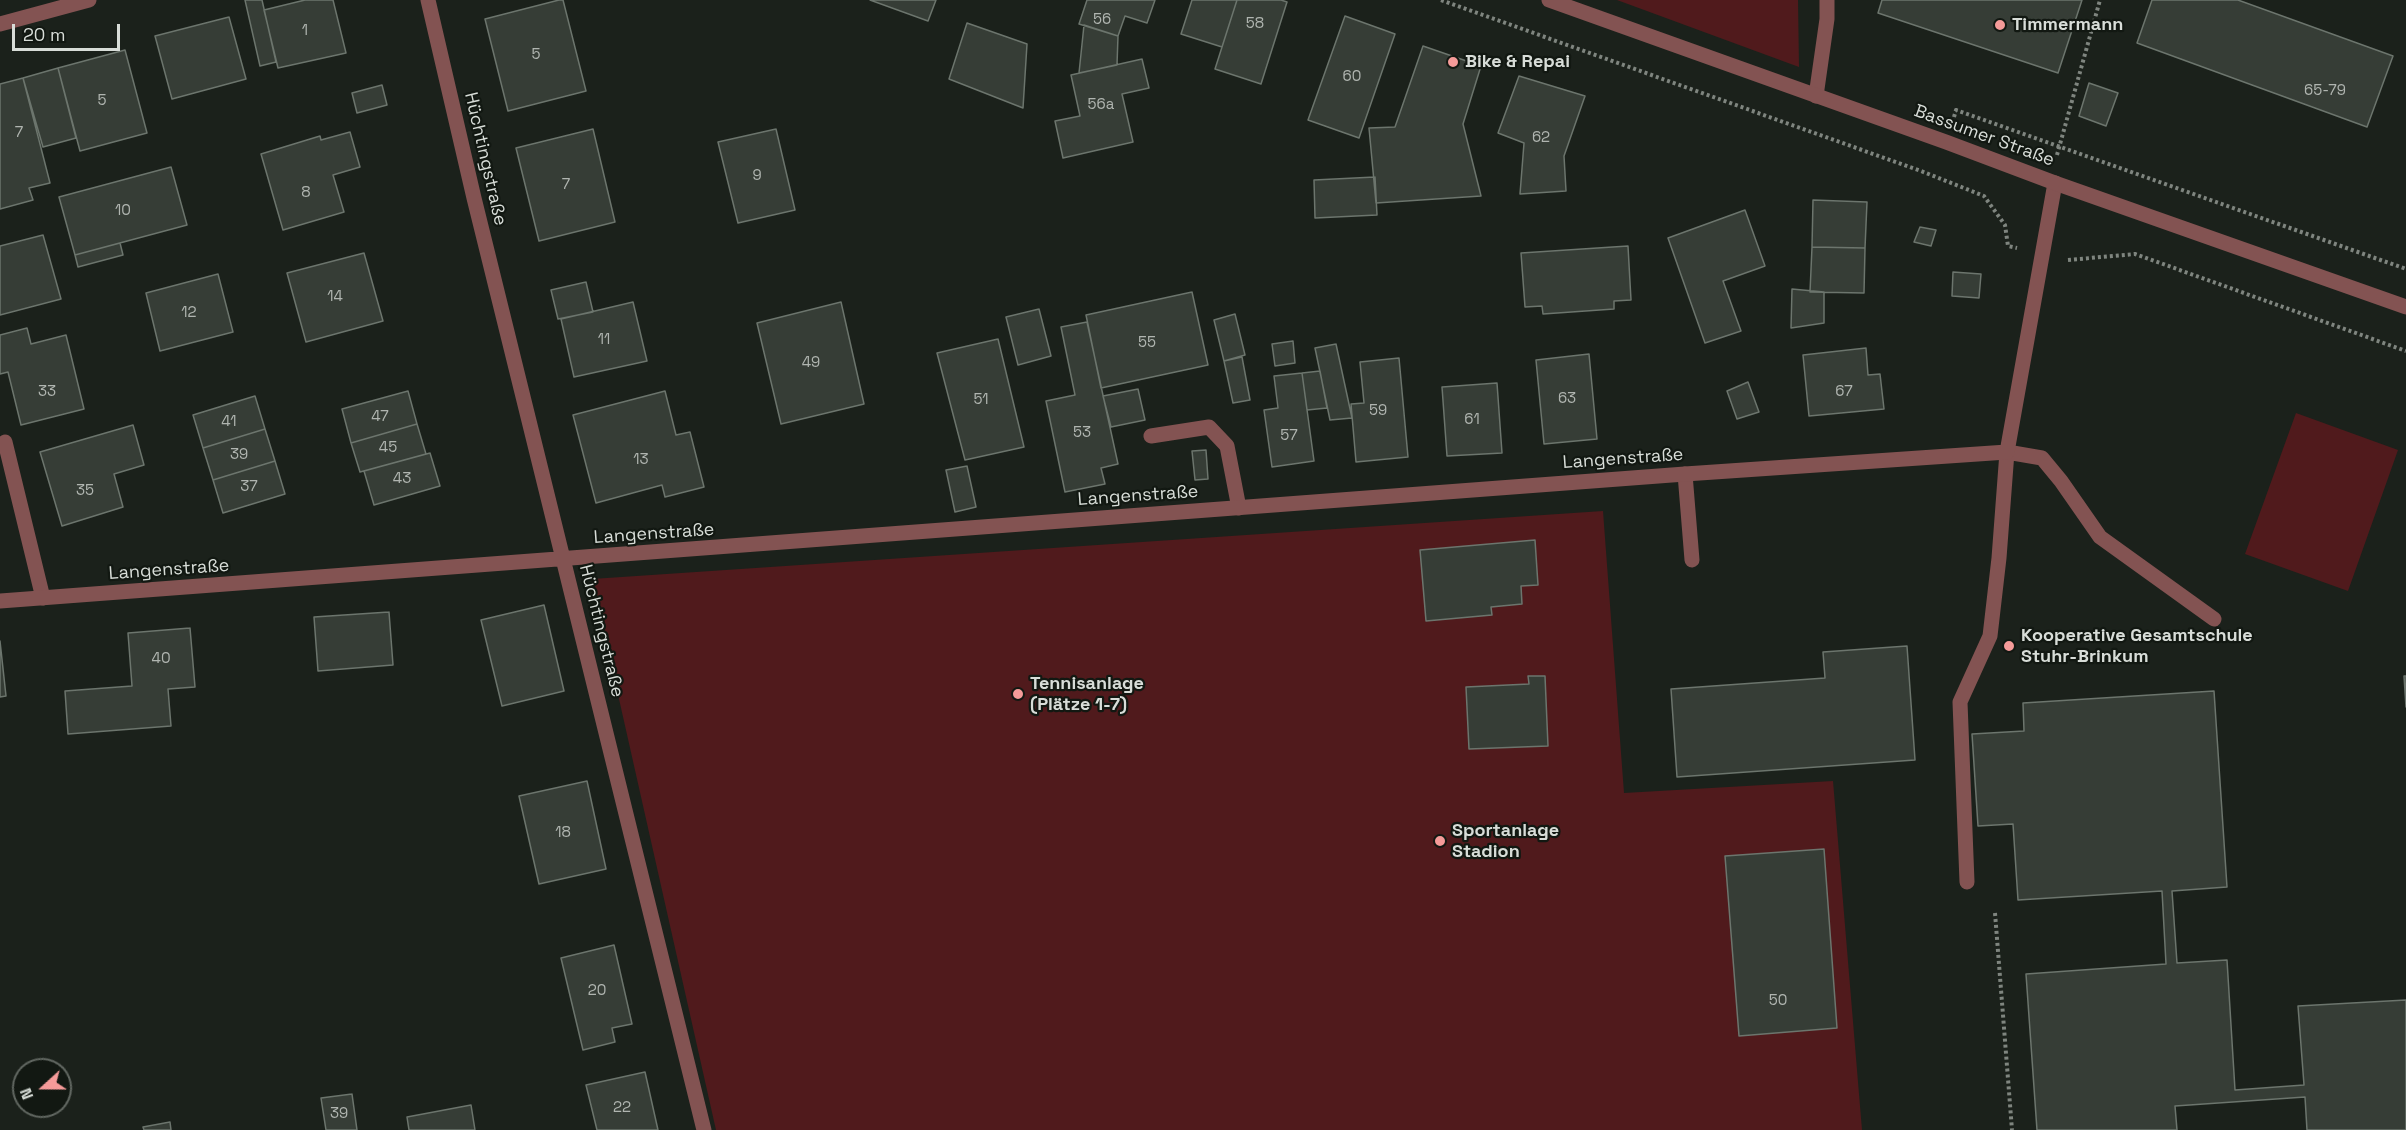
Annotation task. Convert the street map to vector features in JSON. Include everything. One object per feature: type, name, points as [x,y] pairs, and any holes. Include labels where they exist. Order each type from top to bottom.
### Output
[{"type":"street","points":[[0,24],[89,0]]},
{"type":"street","name":"Hüchtingstraße","points":[[428,0],[474,198],[704,1130]]},
{"type":"street","name":"Bassumer Straße","points":[[1549,0],[2406,307]]},
{"type":"street","points":[[1816,96],[1827,19],[1827,0]]},
{"type":"street","points":[[1967,882],[1960,702],[1990,636],[2000,558],[2007,452],[2055,183]]},
{"type":"street","points":[[1151,436],[1209,427],[1227,446],[1239,508]]},
{"type":"street","points":[[5,442],[43,598]]},
{"type":"street","name":"Langenstraße","points":[[0,601],[1685,474],[2007,452],[2042,458],[2100,537],[2214,619]]},
{"type":"street","points":[[1685,474],[1692,560]]},
{"type":"path","points":[[1441,0],[1934,176],[1984,196],[2005,225],[2008,246],[2069,261],[2135,254],[2406,351]]},
{"type":"path","points":[[2055,183],[2058,146],[2100,0]]},
{"type":"path","points":[[1934,176],[1956,110],[2406,269]]},
{"type":"path","points":[[1995,913],[2012,1130]]},
{"type":"shaded area","points":[[1617,0],[1798,0],[1799,67]]},
{"type":"shaded area","points":[[2296,413],[2398,450],[2348,591],[2245,554]]},
{"type":"shaded area","name":"Sportanlage Stadion","points":[[1603,511],[1624,793],[1833,781],[1862,1130],[716,1130],[592,579]]},
{"type":"building","points":[[245,0],[262,0],[276,62],[260,66]]},
{"type":"building","points":[[305,0],[333,0],[346,53],[278,68],[264,10]]},
{"type":"building","points":[[563,0],[586,91],[508,111],[485,19]]},
{"type":"building","points":[[870,0],[936,0],[928,21]]},
{"type":"building","points":[[1087,0],[1155,0],[1147,23],[1125,16],[1118,36],[1079,24]]},
{"type":"building","points":[[1192,0],[1237,0],[1222,47],[1181,34]]},
{"type":"building","points":[[1237,0],[1287,2],[1261,84],[1215,69]]},
{"type":"building","points":[[1882,0],[2082,0],[2058,73],[1878,13]]},
{"type":"building","points":[[2152,0],[2238,0],[2393,56],[2367,127],[2137,43]]},
{"type":"building","points":[[1345,16],[1395,34],[1359,138],[1308,120]]},
{"type":"building","points":[[229,17],[246,79],[172,99],[155,36]]},
{"type":"building","points":[[967,23],[1027,44],[1023,108],[949,79]]},
{"type":"building","points":[[1084,25],[1118,36],[1117,65],[1079,73]]},
{"type":"building","points":[[1423,46],[1481,66],[1463,124],[1481,196],[1376,203],[1369,128],[1395,127]]},
{"type":"building","points":[[125,50],[147,133],[80,151],[58,68]]},
{"type":"building","points":[[1142,59],[1149,88],[1122,94],[1133,142],[1063,158],[1055,121],[1080,116],[1071,75]]},
{"type":"building","points":[[58,68],[76,138],[43,147],[23,78]]},
{"type":"building","points":[[1519,76],[1585,96],[1564,156],[1566,191],[1520,194],[1524,143],[1498,133]]},
{"type":"building","points":[[23,78],[50,183],[29,188],[33,200],[0,209],[0,84]]},
{"type":"building","points":[[2089,83],[2118,93],[2106,126],[2079,116]]},
{"type":"building","points":[[382,85],[387,105],[357,113],[352,93]]},
{"type":"building","points":[[593,129],[615,222],[539,241],[516,148]]},
{"type":"building","points":[[776,129],[795,210],[738,223],[718,142]]},
{"type":"building","points":[[350,132],[360,167],[333,175],[344,212],[283,230],[261,154],[320,136],[321,140]]},
{"type":"building","points":[[171,167],[187,225],[75,255],[59,197]]},
{"type":"building","points":[[1375,177],[1377,215],[1315,218],[1314,180]]},
{"type":"building","points":[[1813,200],[1867,202],[1865,248],[1812,247]]},
{"type":"building","points":[[1745,210],[1765,266],[1723,281],[1741,331],[1705,343],[1668,238]]},
{"type":"building","points":[[1920,227],[1936,230],[1931,246],[1914,242]]},
{"type":"building","points":[[43,235],[61,299],[0,315],[0,246]]},
{"type":"building","points":[[120,243],[123,255],[78,267],[75,255]]},
{"type":"building","points":[[1628,246],[1631,300],[1614,301],[1614,309],[1543,314],[1542,306],[1525,307],[1521,253]]},
{"type":"building","points":[[1812,247],[1865,248],[1864,293],[1810,292]]},
{"type":"building","points":[[364,253],[383,321],[306,342],[287,273]]},
{"type":"building","points":[[1953,272],[1981,274],[1979,298],[1952,296]]},
{"type":"building","points":[[218,274],[233,332],[160,351],[146,293]]},
{"type":"building","points":[[586,282],[593,312],[558,319],[551,290]]},
{"type":"building","points":[[1792,289],[1824,292],[1824,323],[1791,328]]},
{"type":"building","points":[[1192,292],[1208,365],[1101,388],[1086,315]]},
{"type":"building","points":[[633,302],[647,361],[574,377],[561,319]]},
{"type":"building","points":[[841,302],[864,404],[781,424],[757,323]]},
{"type":"building","points":[[1039,309],[1051,356],[1018,365],[1006,317]]},
{"type":"building","points":[[1235,314],[1245,355],[1224,361],[1214,320]]},
{"type":"building","points":[[1087,322],[1118,464],[1101,468],[1105,484],[1065,492],[1046,401],[1075,395],[1061,327]]},
{"type":"building","points":[[27,328],[31,344],[66,335],[84,409],[21,425],[8,372],[0,374],[0,335]]},
{"type":"building","points":[[998,339],[1024,447],[965,460],[937,353]]},
{"type":"building","points":[[1293,341],[1295,363],[1275,366],[1272,344]]},
{"type":"building","points":[[1336,344],[1352,418],[1330,420],[1315,348]]},
{"type":"building","points":[[1866,348],[1868,375],[1880,374],[1884,409],[1809,416],[1803,355]]},
{"type":"building","points":[[1589,354],[1597,439],[1544,444],[1536,360]]},
{"type":"building","points":[[1242,357],[1250,400],[1233,403],[1224,361]]},
{"type":"building","points":[[1399,358],[1408,457],[1356,462],[1351,404],[1364,403],[1360,362]]},
{"type":"building","points":[[1320,371],[1327,408],[1307,410],[1302,373]]},
{"type":"building","points":[[1302,373],[1314,461],[1272,467],[1264,410],[1278,408],[1274,376]]},
{"type":"building","points":[[1748,382],[1759,412],[1737,419],[1727,391]]},
{"type":"building","points":[[1497,383],[1502,453],[1447,456],[1442,387]]},
{"type":"building","points":[[1138,389],[1145,420],[1111,427],[1103,396]]},
{"type":"building","points":[[408,391],[417,424],[351,443],[342,409]]},
{"type":"building","points":[[665,391],[676,435],[690,432],[704,487],[665,497],[662,485],[596,503],[573,415]]},
{"type":"building","points":[[255,396],[265,429],[203,448],[193,415]]},
{"type":"building","points":[[417,424],[426,454],[360,472],[351,443]]},
{"type":"building","points":[[133,425],[144,465],[114,474],[123,507],[62,526],[40,452]]},
{"type":"building","points":[[265,429],[275,461],[213,480],[203,448]]},
{"type":"building","points":[[1206,450],[1208,479],[1195,480],[1192,451]]},
{"type":"building","points":[[430,453],[440,486],[374,505],[364,471]]},
{"type":"building","points":[[275,461],[285,494],[223,513],[213,480]]},
{"type":"building","points":[[967,466],[976,507],[955,512],[946,470]]},
{"type":"building","points":[[1535,540],[1538,585],[1521,586],[1522,604],[1491,607],[1492,615],[1426,621],[1420,550]]},
{"type":"building","points":[[544,605],[564,691],[502,706],[481,620]]},
{"type":"building","points":[[389,612],[393,665],[318,671],[314,617]]},
{"type":"building","points":[[190,628],[195,687],[168,689],[171,726],[68,734],[65,691],[132,686],[128,633]]},
{"type":"building","points":[[0,641],[6,696],[0,697]]},
{"type":"building","points":[[1907,646],[1915,760],[1677,777],[1671,689],[1825,678],[1823,652]]},
{"type":"building","points":[[1528,676],[1545,676],[1548,746],[1469,749],[1466,687],[1529,684]]},
{"type":"building","points":[[2404,676],[2406,676],[2406,707]]},
{"type":"building","points":[[2214,691],[2227,887],[2172,891],[2177,963],[2227,960],[2235,1090],[2304,1085],[2298,1006],[2406,1000],[2406,1130],[2307,1130],[2305,1097],[2175,1106],[2177,1130],[2037,1130],[2026,974],[2166,964],[2162,891],[2018,900],[2013,824],[1978,826],[1972,734],[2024,731],[2023,703]]},
{"type":"building","points":[[587,781],[606,869],[539,884],[519,796]]},
{"type":"building","points":[[1824,849],[1837,1028],[1739,1036],[1725,856]]},
{"type":"building","points":[[614,945],[632,1024],[612,1028],[615,1042],[583,1050],[561,958]]},
{"type":"building","points":[[645,1072],[658,1130],[597,1130],[586,1085]]},
{"type":"building","points":[[352,1094],[357,1130],[326,1130],[321,1098]]},
{"type":"building","points":[[471,1105],[475,1130],[409,1130],[407,1117]]},
{"type":"building","points":[[170,1122],[171,1130],[144,1130],[143,1127]]},
{"type":"place","name":"Timmermann","points":[[2000,25]]},
{"type":"place","name":"Bike & Repai","points":[[1453,62]]},
{"type":"place","name":"Kooperative Gesamtschule Stuhr-Brinkum","points":[[2009,646]]},
{"type":"place","name":"Tennisanlage (Plätze 1-7)","points":[[1018,694]]},
{"type":"place","name":"Sportanlage Stadion","points":[[1440,841]]}]
